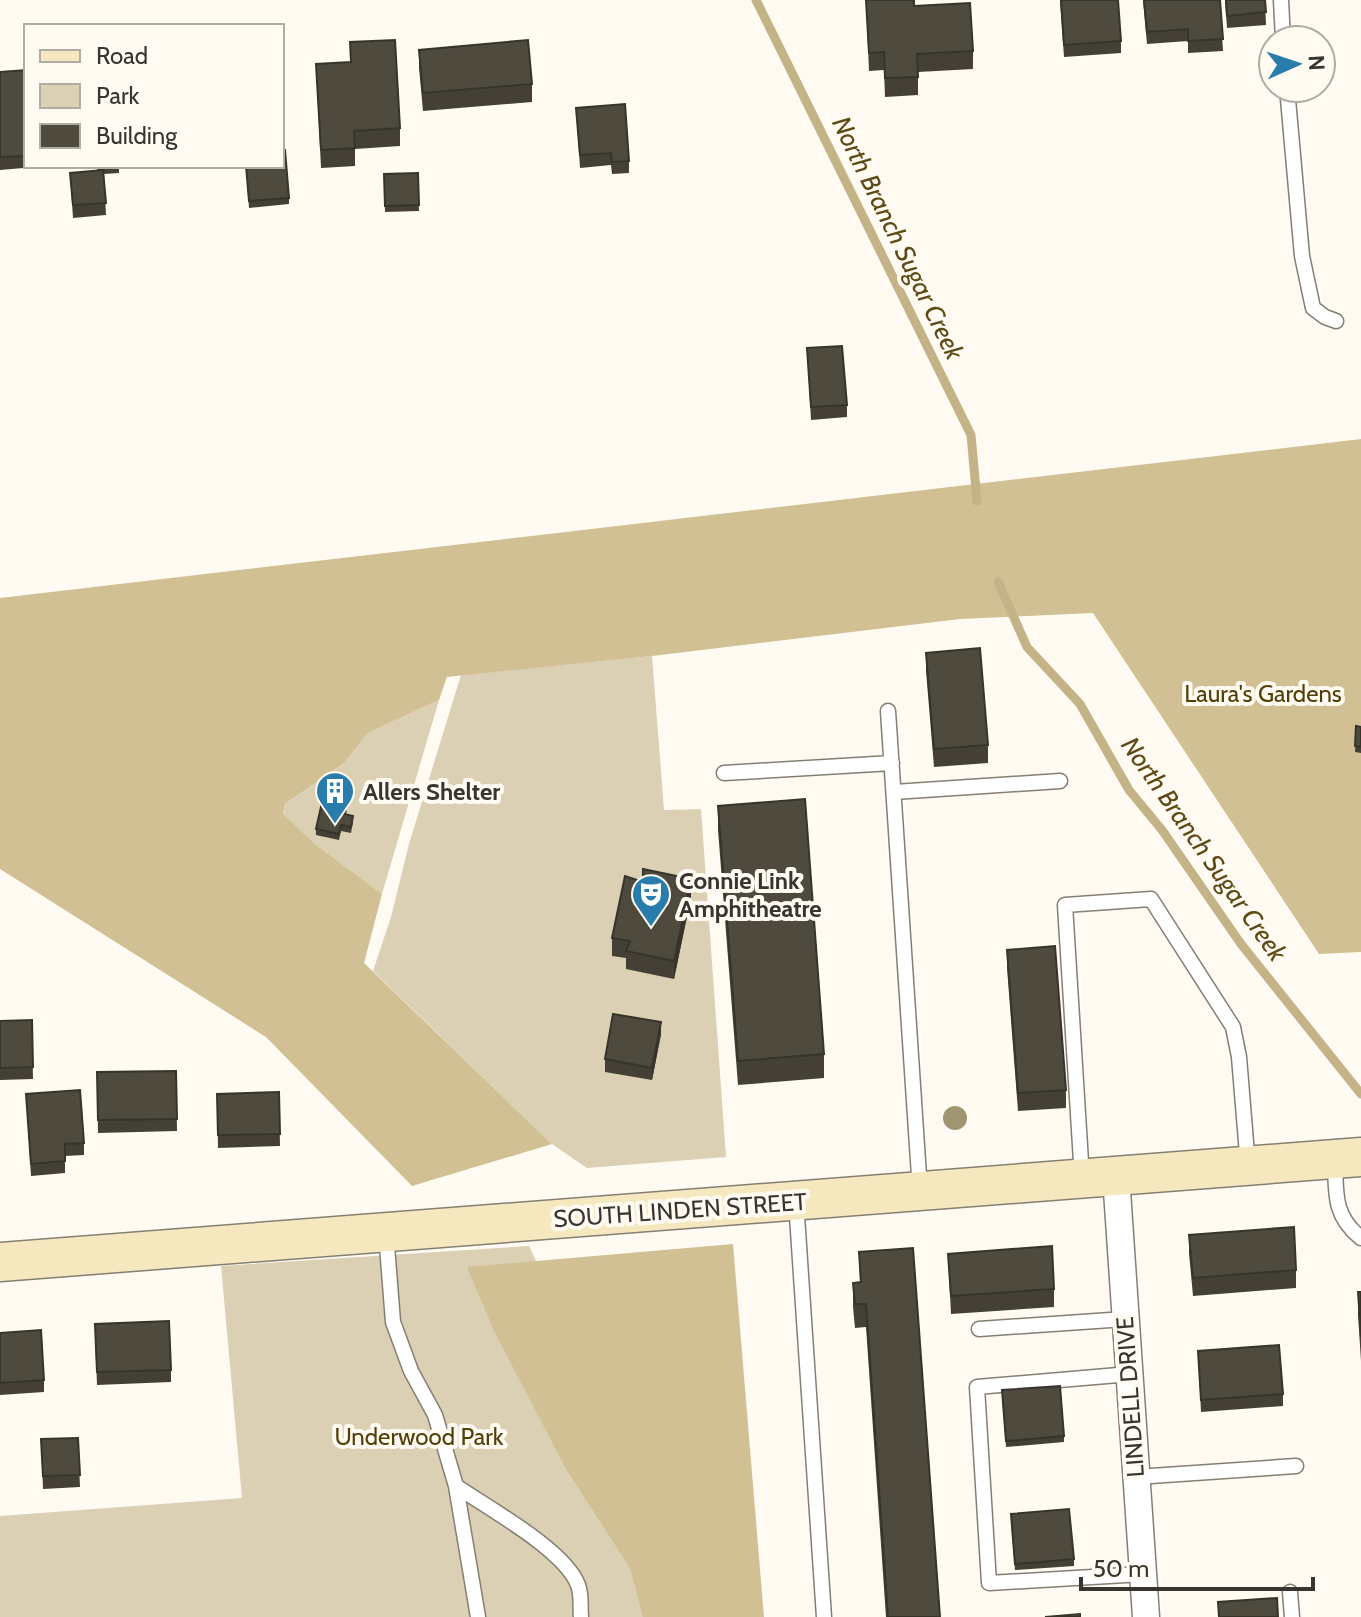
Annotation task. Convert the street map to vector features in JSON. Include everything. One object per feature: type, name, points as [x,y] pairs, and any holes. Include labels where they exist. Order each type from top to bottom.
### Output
[{"type":"main road","name":"SOUTH LINDEN STREET","points":[[0,1262],[1348,1158]]},
{"type":"street","name":"LINDELL DRIVE","points":[[1099,1177],[1125,1319],[1146,1617]]},
{"type":"lane","points":[[1281,0],[1282,24]]},
{"type":"lane","points":[[1288,104],[1302,256],[1313,308],[1336,321]]},
{"type":"lane","points":[[888,711],[920,1191]]},
{"type":"lane","points":[[724,773],[892,763]]},
{"type":"lane","points":[[894,792],[1060,781]]},
{"type":"lane","points":[[1099,1177],[1065,905],[1151,899],[1233,1027],[1239,1057],[1248,1166]]},
{"type":"lane","points":[[1348,1158],[1336,1196],[1340,1214],[1361,1238]]},
{"type":"lane","points":[[796,1201],[824,1617]]},
{"type":"lane","points":[[386,1232],[393,1322],[411,1371],[435,1415],[456,1486],[478,1617]]},
{"type":"lane","points":[[979,1329],[1125,1319]]},
{"type":"lane","points":[[1130,1374],[977,1387],[989,1583],[1143,1574]]},
{"type":"lane","points":[[1136,1477],[1296,1466]]},
{"type":"lane","points":[[456,1486],[554,1553],[580,1587],[581,1617]]},
{"type":"lane","points":[[1290,1592],[1292,1617]]},
{"type":"green space","name":"Laura's Gardens","points":[[1361,439],[1361,952],[1319,954],[1093,613],[960,619],[447,677],[439,700],[368,733],[344,763],[285,804],[283,814],[315,844],[382,894],[364,963],[552,1144],[412,1186],[266,1037],[0,869],[0,598]]},
{"type":"green space","name":"Connie Link Amphitheatre","points":[[652,656],[664,810],[701,809],[726,1157],[587,1168],[552,1144],[373,971],[461,675]]},
{"type":"green space","points":[[439,700],[382,894],[315,844],[283,815],[285,804],[344,763],[368,733]]},
{"type":"green space","points":[[733,1244],[764,1617],[643,1617],[630,1568],[566,1469],[494,1331],[467,1267]]},
{"type":"green space","name":"Underwood Park","points":[[529,1246],[657,1517],[685,1617],[0,1617],[0,1516],[242,1498],[221,1266]]},
{"type":"building","points":[[866,0],[914,0],[914,6],[970,3],[973,51],[917,54],[918,77],[885,78],[884,52],[869,53]]},
{"type":"building","points":[[1061,0],[1118,0],[1121,41],[1064,45]]},
{"type":"building","points":[[1144,0],[1220,0],[1223,39],[1188,41],[1188,29],[1147,32]]},
{"type":"building","points":[[1226,0],[1265,0],[1266,12],[1227,16]]},
{"type":"building","points":[[395,40],[400,128],[354,131],[355,148],[321,150],[316,64],[351,62],[350,42]]},
{"type":"building","points":[[528,40],[532,84],[423,93],[419,50]]},
{"type":"building","points":[[24,70],[24,156],[0,157],[0,72]]},
{"type":"building","points":[[625,104],[629,161],[612,162],[611,153],[580,155],[576,108]]},
{"type":"building","points":[[285,150],[289,198],[249,201],[246,168],[284,168]]},
{"type":"building","points":[[103,170],[106,203],[73,205],[70,173]]},
{"type":"building","points":[[418,173],[419,205],[385,206],[384,174]]},
{"type":"building","points":[[842,346],[847,405],[811,407],[807,348]]},
{"type":"building","points":[[980,648],[988,745],[934,749],[926,653]]},
{"type":"building","points":[[1356,726],[1361,727],[1361,747],[1355,746]]},
{"type":"building","name":"Allers Shelter","points":[[323,798],[347,803],[344,814],[353,816],[351,827],[341,825],[339,834],[316,829]]},
{"type":"building","points":[[805,799],[824,1054],[738,1061],[718,806]]},
{"type":"building","name":"Connie Link Amphitheatre","points":[[643,869],[691,879],[674,961],[626,951],[630,941],[612,938],[625,876],[643,882]]},
{"type":"building","points":[[1055,946],[1066,1090],[1018,1093],[1007,950]]},
{"type":"building","points":[[613,1014],[661,1022],[652,1068],[605,1059]]},
{"type":"building","points":[[32,1020],[33,1067],[0,1068],[0,1021]]},
{"type":"building","points":[[176,1071],[177,1119],[98,1120],[97,1072]]},
{"type":"building","points":[[80,1090],[84,1143],[65,1144],[65,1161],[31,1164],[26,1094]]},
{"type":"building","points":[[279,1092],[280,1134],[218,1135],[217,1094]]},
{"type":"building","points":[[1294,1227],[1296,1270],[1193,1278],[1189,1235]]},
{"type":"building","points":[[1052,1246],[1054,1289],[951,1296],[948,1254]]},
{"type":"building","points":[[913,1248],[940,1617],[888,1617],[866,1304],[855,1304],[853,1283],[861,1282],[859,1252]]},
{"type":"building","points":[[1358,1292],[1361,1292],[1361,1337]]},
{"type":"building","points":[[169,1321],[171,1370],[97,1372],[95,1324]]},
{"type":"building","points":[[41,1330],[44,1380],[0,1383],[0,1333]]},
{"type":"building","points":[[1279,1345],[1283,1394],[1201,1400],[1198,1351]]},
{"type":"building","points":[[1060,1386],[1064,1436],[1006,1441],[1002,1390]]},
{"type":"building","points":[[78,1438],[80,1475],[43,1476],[41,1439]]},
{"type":"building","points":[[1069,1509],[1074,1559],[1015,1564],[1011,1514]]},
{"type":"building","points":[[1277,1598],[1278,1617],[1219,1617],[1218,1602]]},
{"type":"building","points":[[1080,1614],[1080,1617],[1045,1617]]},
{"type":"waterway","name":"North Branch Sugar Creek","points":[[756,0],[971,435],[977,501]]},
{"type":"waterway","name":"North Branch Sugar Creek","points":[[998,582],[1027,647],[1080,704],[1129,790],[1162,830],[1241,944],[1361,1094]]},
{"type":"place","name":"Allers Shelter","points":[[335,825]]},
{"type":"place","name":"Connie Link Amphitheatre","points":[[651,928]]}]
